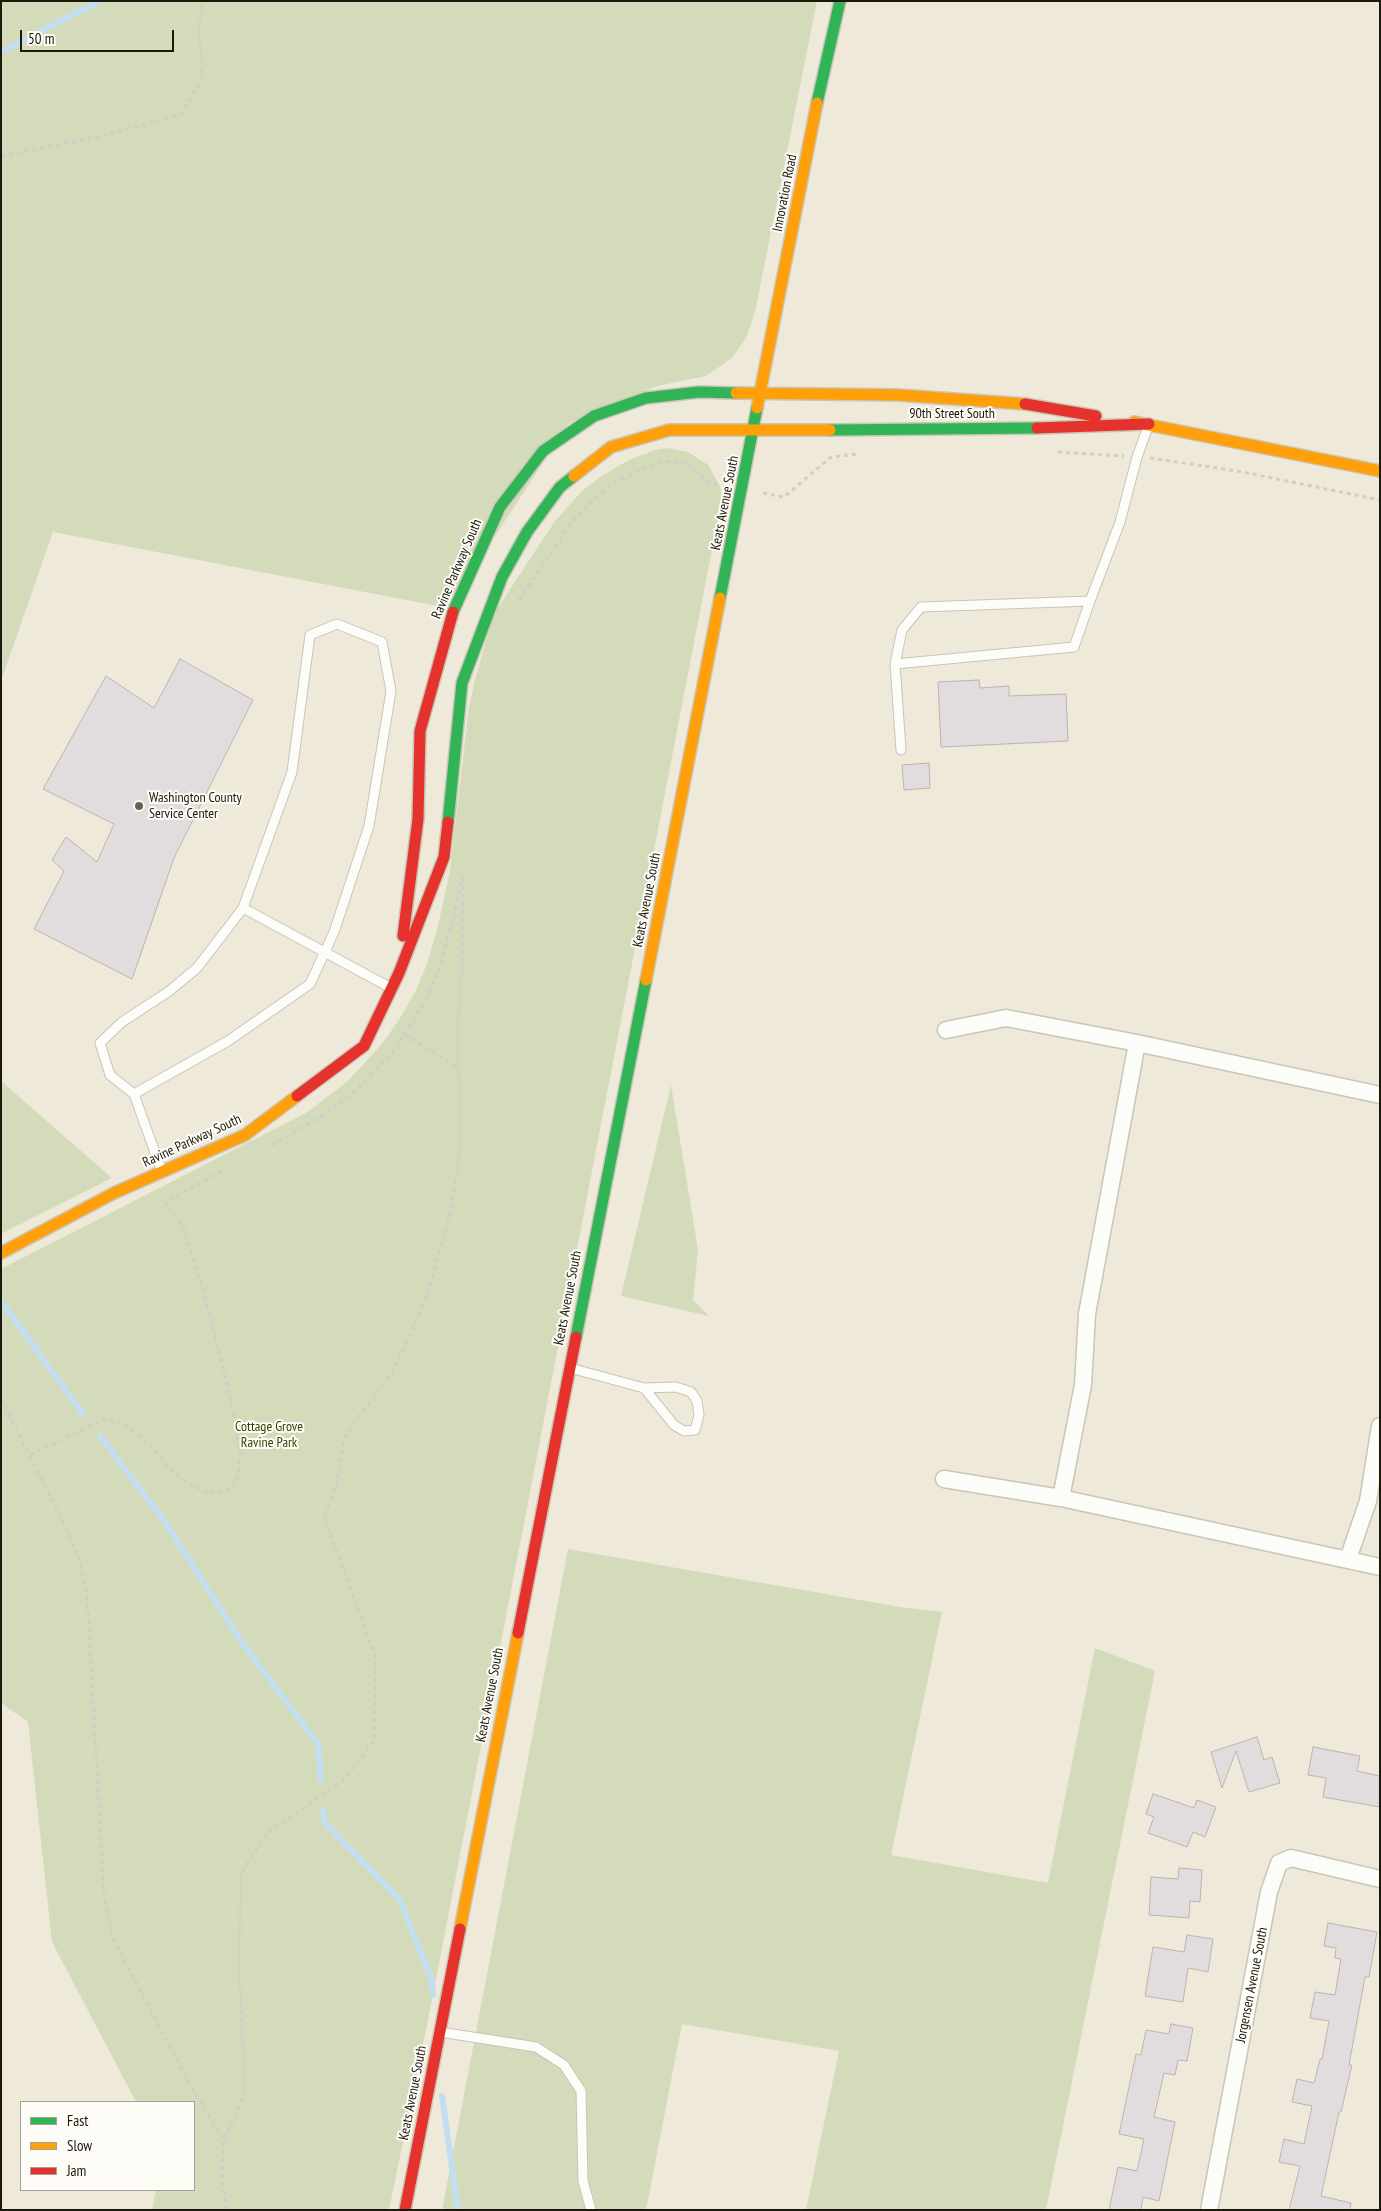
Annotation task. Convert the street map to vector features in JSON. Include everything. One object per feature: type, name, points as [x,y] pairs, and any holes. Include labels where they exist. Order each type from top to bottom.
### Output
[{"type":"street","name":"Innovation Road","points":[[762,392],[816,109],[840,1]]},
{"type":"street","name":"Ravine Parkway South","points":[[399,973],[418,820],[420,731],[454,610],[500,507],[543,451],[594,416],[646,398],[699,392],[762,392]]},
{"type":"street","name":"90th Street South","points":[[762,392],[898,395],[1020,403],[1149,424],[1380,471]]},
{"type":"street","name":"Keats Avenue South","points":[[405,2210],[762,392]]},
{"type":"street","name":"90th Street South","points":[[754,429],[996,430],[1149,424]]},
{"type":"street","name":"Ravine Parkway South","points":[[1,1253],[114,1193],[245,1135],[364,1046],[399,973],[444,858],[462,683],[502,577],[527,532],[560,487],[611,447],[669,430],[754,429]]},
{"type":"street","points":[[946,1030],[1006,1018],[1137,1043],[1380,1095]]},
{"type":"street","points":[[1061,1498],[1084,1385],[1087,1314],[1137,1043]]},
{"type":"street","points":[[1348,1559],[1368,1501],[1380,1426]]},
{"type":"street","points":[[944,1479],[1061,1498],[1380,1567]]},
{"type":"street","name":"Jorgensen Avenue South","points":[[1209,2210],[1269,1892],[1279,1863],[1291,1858],[1380,1879]]},
{"type":"lane","points":[[895,664],[1074,647],[1120,522],[1137,457],[1149,424]]},
{"type":"lane","points":[[901,750],[895,664],[902,630],[921,607],[1090,601]]},
{"type":"lane","points":[[134,1094],[228,1041],[310,984],[334,932],[369,826],[391,691],[382,642],[337,624],[310,635],[292,772],[243,908],[197,968],[168,992],[122,1022],[100,1043],[110,1075],[134,1094],[162,1172]]},
{"type":"lane","points":[[243,908],[392,988]]},
{"type":"lane","points":[[570,1368],[644,1388],[676,1387],[691,1392],[697,1401],[699,1415],[695,1430],[684,1431],[674,1426],[644,1388]]},
{"type":"lane","points":[[440,2032],[536,2047],[564,2065],[581,2091],[583,2180],[590,2210]]},
{"type":"path","points":[[1,156],[102,136],[181,114],[202,79],[198,29],[203,1]]},
{"type":"path","points":[[1055,452],[1174,460],[1380,500]]},
{"type":"path","points":[[517,602],[571,523],[591,501],[610,485],[657,462],[673,461],[688,464],[708,483],[784,497],[831,457],[858,453]]},
{"type":"path","points":[[227,2210],[222,2178],[224,2140],[245,2093],[239,1968],[241,1873],[268,1832],[344,1780],[374,1741],[376,1658],[324,1517],[337,1482],[344,1440],[355,1421],[390,1376],[428,1292],[440,1254],[458,1168],[461,1125],[457,1043],[463,947],[464,863]]},
{"type":"path","points":[[269,1146],[322,1116],[358,1089],[396,1048],[426,1000],[438,972],[451,927],[463,873]]},
{"type":"path","points":[[404,1034],[458,1068]]},
{"type":"path","points":[[30,1455],[104,1419],[120,1422],[138,1435],[154,1449],[170,1469],[189,1484],[209,1493],[224,1493],[234,1486],[239,1473],[240,1450],[229,1392],[201,1282],[183,1227],[165,1202],[226,1170]]},
{"type":"path","points":[[1,1399],[72,1541],[79,1559],[87,1594],[104,1896],[112,1939],[188,2083],[224,2140]]},
{"type":"green space","points":[[1,1],[817,1],[755,312],[746,338],[732,358],[706,376],[657,386],[569,423],[448,608],[53,532],[1,681]]},
{"type":"green space","name":"Cottage Grove Ravine Park","points":[[667,448],[688,452],[708,465],[721,491],[720,508],[431,2005],[389,2210],[152,2210],[156,2191],[195,2191],[195,2101],[135,2101],[52,1942],[28,1722],[1,1703],[1,1269],[306,1113],[348,1081],[381,1045],[399,1020],[416,990],[427,964],[437,930],[450,870],[469,707],[493,615],[555,521],[582,491],[600,477],[629,460],[655,450]]},
{"type":"green space","points":[[1,1081],[112,1178],[1,1234]]},
{"type":"green space","points":[[671,1085],[698,1250],[693,1300],[709,1316],[621,1296]]},
{"type":"green space","points":[[568,1549],[900,1607],[942,1612],[891,1855],[1048,1883],[1095,1648],[1155,1671],[1046,2210],[806,2210],[839,2051],[682,2024],[646,2210],[442,2210]]},
{"type":"building","name":"Washington County Service Center","points":[[180,659],[253,700],[174,858],[132,979],[34,929],[64,871],[52,860],[66,837],[97,862],[114,824],[43,789],[106,676],[154,708]]},
{"type":"building","points":[[979,680],[980,688],[1009,686],[1009,696],[1066,694],[1068,741],[941,747],[938,682]]},
{"type":"building","points":[[929,763],[930,788],[904,790],[902,765]]},
{"type":"building","points":[[1257,1737],[1264,1760],[1272,1757],[1280,1783],[1249,1792],[1236,1751],[1222,1788],[1211,1752]]},
{"type":"building","points":[[1313,1747],[1360,1756],[1357,1771],[1380,1776],[1380,1807],[1323,1797],[1326,1778],[1308,1775]]},
{"type":"building","points":[[1153,1794],[1194,1808],[1197,1800],[1216,1807],[1205,1837],[1193,1832],[1187,1847],[1148,1833],[1154,1817],[1146,1814]]},
{"type":"building","points":[[1179,1868],[1202,1870],[1200,1902],[1190,1901],[1189,1918],[1149,1915],[1151,1877],[1178,1879]]},
{"type":"building","points":[[1328,1923],[1377,1932],[1369,1977],[1365,1977],[1349,2065],[1352,2065],[1341,2112],[1339,2112],[1321,2196],[1351,2203],[1350,2210],[1289,2210],[1300,2166],[1279,2162],[1284,2139],[1304,2144],[1312,2106],[1292,2102],[1297,2079],[1314,2083],[1320,2059],[1322,2059],[1329,2021],[1310,2018],[1315,1992],[1335,1995],[1341,1959],[1335,1958],[1336,1948],[1324,1946]]},
{"type":"building","points":[[1187,1935],[1213,1939],[1208,1972],[1188,1968],[1183,2002],[1145,1996],[1153,1947],[1184,1952]]},
{"type":"building","points":[[1171,2024],[1193,2028],[1187,2061],[1178,2060],[1175,2075],[1164,2073],[1154,2117],[1175,2122],[1159,2201],[1143,2197],[1141,2210],[1109,2210],[1118,2167],[1137,2171],[1144,2139],[1119,2134],[1136,2054],[1141,2055],[1146,2030],[1169,2034]]},
{"type":"waterway","points":[[1,52],[99,1]]},
{"type":"waterway","points":[[1,1301],[83,1414]]},
{"type":"waterway","points":[[100,1436],[163,1519],[243,1644],[318,1744],[321,1780]]},
{"type":"waterway","points":[[323,1811],[324,1822],[400,1900],[432,1981],[433,1995]]},
{"type":"waterway","points":[[442,2096],[458,2210]]},
{"type":"traffic: fast","points":[[817,103],[840,1]]},
{"type":"traffic: fast","points":[[453,612],[500,507],[543,451],[594,416],[646,398],[699,392],[736,393]]},
{"type":"traffic: fast","points":[[720,598],[757,408]]},
{"type":"traffic: fast","points":[[830,430],[1037,428]]},
{"type":"traffic: fast","points":[[448,822],[462,683],[502,577],[527,532],[560,487],[574,476]]},
{"type":"traffic: fast","points":[[576,1337],[646,980]]},
{"type":"traffic: slow","points":[[757,408],[817,103]]},
{"type":"traffic: slow","points":[[736,393],[898,395],[1025,404]]},
{"type":"traffic: slow","points":[[1134,422],[1380,471]]},
{"type":"traffic: slow","points":[[574,476],[611,447],[669,430],[830,430]]},
{"type":"traffic: slow","points":[[646,980],[720,598]]},
{"type":"traffic: slow","points":[[1,1253],[114,1193],[245,1135],[297,1096]]},
{"type":"traffic: slow","points":[[460,1929],[518,1633]]},
{"type":"traffic: jam","points":[[1025,404],[1096,416]]},
{"type":"traffic: jam","points":[[1037,428],[1149,424]]},
{"type":"traffic: jam","points":[[403,936],[418,819],[420,731],[453,612]]},
{"type":"traffic: jam","points":[[297,1096],[364,1046],[399,973],[444,857],[448,822]]},
{"type":"traffic: jam","points":[[518,1633],[576,1337]]},
{"type":"traffic: jam","points":[[405,2210],[460,1929]]},
{"type":"place","name":"Washington County Service Center","points":[[139,806]]}]
